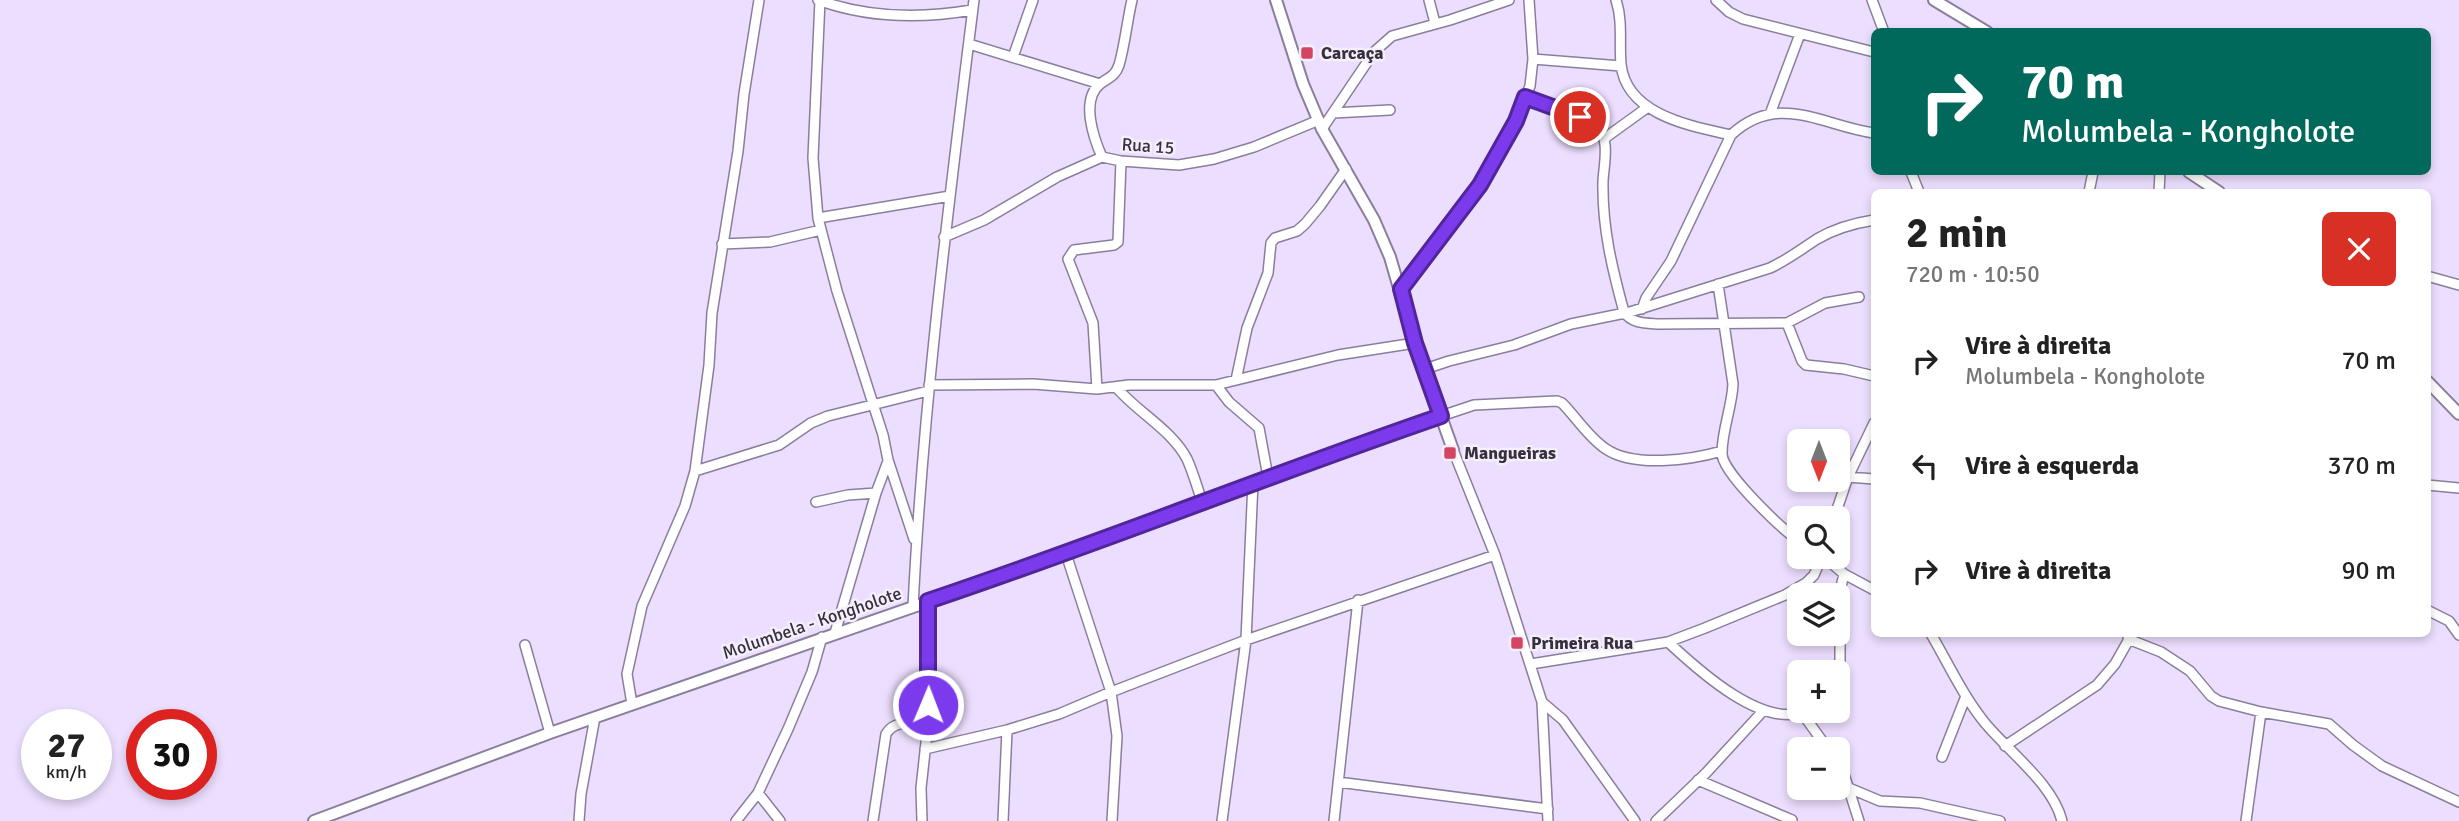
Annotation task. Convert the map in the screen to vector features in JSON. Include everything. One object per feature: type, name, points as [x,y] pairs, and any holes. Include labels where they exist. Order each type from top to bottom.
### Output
[{"type":"street","points":[[632,704],[627,674],[642,606],[685,506],[695,471],[709,365],[712,313],[759,0]]},
{"type":"street","points":[[913,607],[928,388],[973,5],[915,15],[878,15],[849,10],[819,0],[813,158],[818,218],[837,292],[916,544]]},
{"type":"street","points":[[1013,57],[1032,0]]},
{"type":"street","points":[[1102,157],[1089,121],[1091,104],[1100,84],[1113,77],[1119,65],[1132,0]]},
{"type":"street","points":[[1276,0],[1303,84],[1321,124],[1374,220],[1390,257],[1415,343],[1453,450],[1495,555],[1542,702],[1548,821]]},
{"type":"street","points":[[1429,0],[1435,23]]},
{"type":"street","points":[[1321,124],[1333,113],[1374,52],[1385,41],[1399,32],[1509,0]]},
{"type":"street","points":[[1401,289],[1480,185],[1516,121],[1530,86],[1533,58],[1529,0]]},
{"type":"street","points":[[1616,0],[1620,22],[1621,66],[1629,87],[1637,98],[1667,117],[1731,135]]},
{"type":"street","points":[[1716,0],[1729,12],[1743,19],[1871,51]]},
{"type":"street","points":[[1871,0],[1882,28]]},
{"type":"street","points":[[1934,0],[1980,28]]},
{"type":"street","points":[[1770,114],[1800,34]]},
{"type":"street","points":[[969,44],[1100,84]]},
{"type":"street","points":[[1533,58],[1621,66]]},
{"type":"street","points":[[1525,97],[1596,125],[1605,138],[1603,196],[1606,242],[1624,312],[1628,318],[1639,322],[1787,323],[1825,303],[1859,297]]},
{"type":"street","points":[[1605,138],[1648,107]]},
{"type":"street","points":[[1333,113],[1390,110]]},
{"type":"street","points":[[1642,309],[1646,298],[1671,261],[1731,135],[1745,124],[1770,114],[1813,116],[1871,133]]},
{"type":"street","name":"Rua 15","points":[[944,237],[984,220],[1057,177],[1102,157],[1179,165],[1213,159],[1321,124]]},
{"type":"street","points":[[1097,389],[1093,323],[1068,258],[1074,250],[1114,245],[1118,242],[1121,161]]},
{"type":"street","points":[[1236,380],[1247,328],[1268,273],[1271,243],[1275,238],[1297,231],[1320,206],[1346,169]]},
{"type":"street","points":[[2194,175],[2214,189]]},
{"type":"street","points":[[818,218],[950,196]]},
{"type":"street","points":[[1425,369],[1449,360],[1487,354],[1571,324],[1642,309],[1718,284],[1781,263],[1830,233],[1871,220]]},
{"type":"street","points":[[722,243],[770,242],[821,230]]},
{"type":"street","points":[[2431,277],[2459,285]]},
{"type":"street","points":[[1718,284],[1733,384],[1722,451],[1723,463],[1736,481],[1787,530]]},
{"type":"street","points":[[1787,323],[1806,366],[1844,369],[1871,375]]},
{"type":"street","points":[[695,471],[779,445],[811,423],[828,416],[873,406],[928,388],[1021,384],[1097,389],[1216,386],[1338,355],[1415,343]]},
{"type":"street","points":[[2431,385],[2459,414]]},
{"type":"street","points":[[1216,386],[1259,428],[1268,477]]},
{"type":"street","points":[[1116,387],[1170,438],[1186,457],[1202,501]]},
{"type":"street","points":[[1441,416],[1474,405],[1557,401],[1562,402],[1605,449],[1622,457],[1653,460],[1686,458],[1722,451]]},
{"type":"street","name":"Molumbela - Kongholote","points":[[314,821],[550,733],[1066,554],[1253,482],[1441,416]]},
{"type":"street","points":[[1850,473],[1871,429]]},
{"type":"street","points":[[835,633],[888,460]]},
{"type":"street","points":[[1850,477],[1871,479]]},
{"type":"street","points":[[1222,821],[1246,640],[1253,482]]},
{"type":"street","points":[[2431,485],[2459,488]]},
{"type":"street","points":[[816,502],[848,495],[876,493]]},
{"type":"street","points":[[1066,554],[1111,692],[1117,736],[1112,821]]},
{"type":"street","points":[[925,750],[1059,714],[1246,640],[1495,555]]},
{"type":"street","points":[[1531,664],[1668,642],[1785,595],[1806,583],[1817,569]]},
{"type":"street","points":[[1838,569],[1871,588]]},
{"type":"street","points":[[1840,660],[1840,591],[1844,574]]},
{"type":"street","points":[[1334,821],[1358,600]]},
{"type":"street","points":[[922,821],[921,788],[928,724],[928,601]]},
{"type":"street","points":[[2431,612],[2449,621],[2459,635]]},
{"type":"street","points":[[736,821],[758,793],[806,689],[822,637]]},
{"type":"street","points":[[1933,637],[1983,721],[2043,783],[2062,821]]},
{"type":"street","points":[[2005,746],[2097,685],[2115,664],[2129,637]]},
{"type":"street","points":[[2132,637],[2190,671],[2219,701],[2329,724],[2353,746],[2382,766],[2459,802]]},
{"type":"street","points":[[1668,642],[1694,666],[1723,687],[1763,711],[1787,715]]},
{"type":"street","points":[[525,645],[550,733]]},
{"type":"street","points":[[1942,757],[1966,696]]},
{"type":"street","points":[[1542,702],[1563,720],[1635,821]]},
{"type":"street","points":[[1656,821],[1763,711]]},
{"type":"street","points":[[2246,821],[2262,712]]},
{"type":"street","points":[[579,821],[581,794],[595,718]]},
{"type":"street","points":[[873,821],[886,734],[890,726],[897,723],[928,724]]},
{"type":"street","points":[[1003,821],[1006,730]]},
{"type":"street","points":[[1698,780],[1792,820]]},
{"type":"street","points":[[1338,782],[1548,809]]},
{"type":"street","points":[[1850,788],[1880,801],[1933,805],[2000,821]]},
{"type":"street","points":[[1850,791],[1859,821]]},
{"type":"street","points":[[758,793],[780,821]]},
{"type":"place","name":"Carcaça","points":[[1307,53]]},
{"type":"place","name":"Mangueiras","points":[[1450,453]]},
{"type":"place","name":"Primeira Rua","points":[[1517,643]]},
{"type":"route","points":[[928,705],[928,601],[1066,554],[1253,482],[1441,416],[1415,343],[1401,289],[1480,185],[1516,121],[1525,97],[1580,117]]}]
